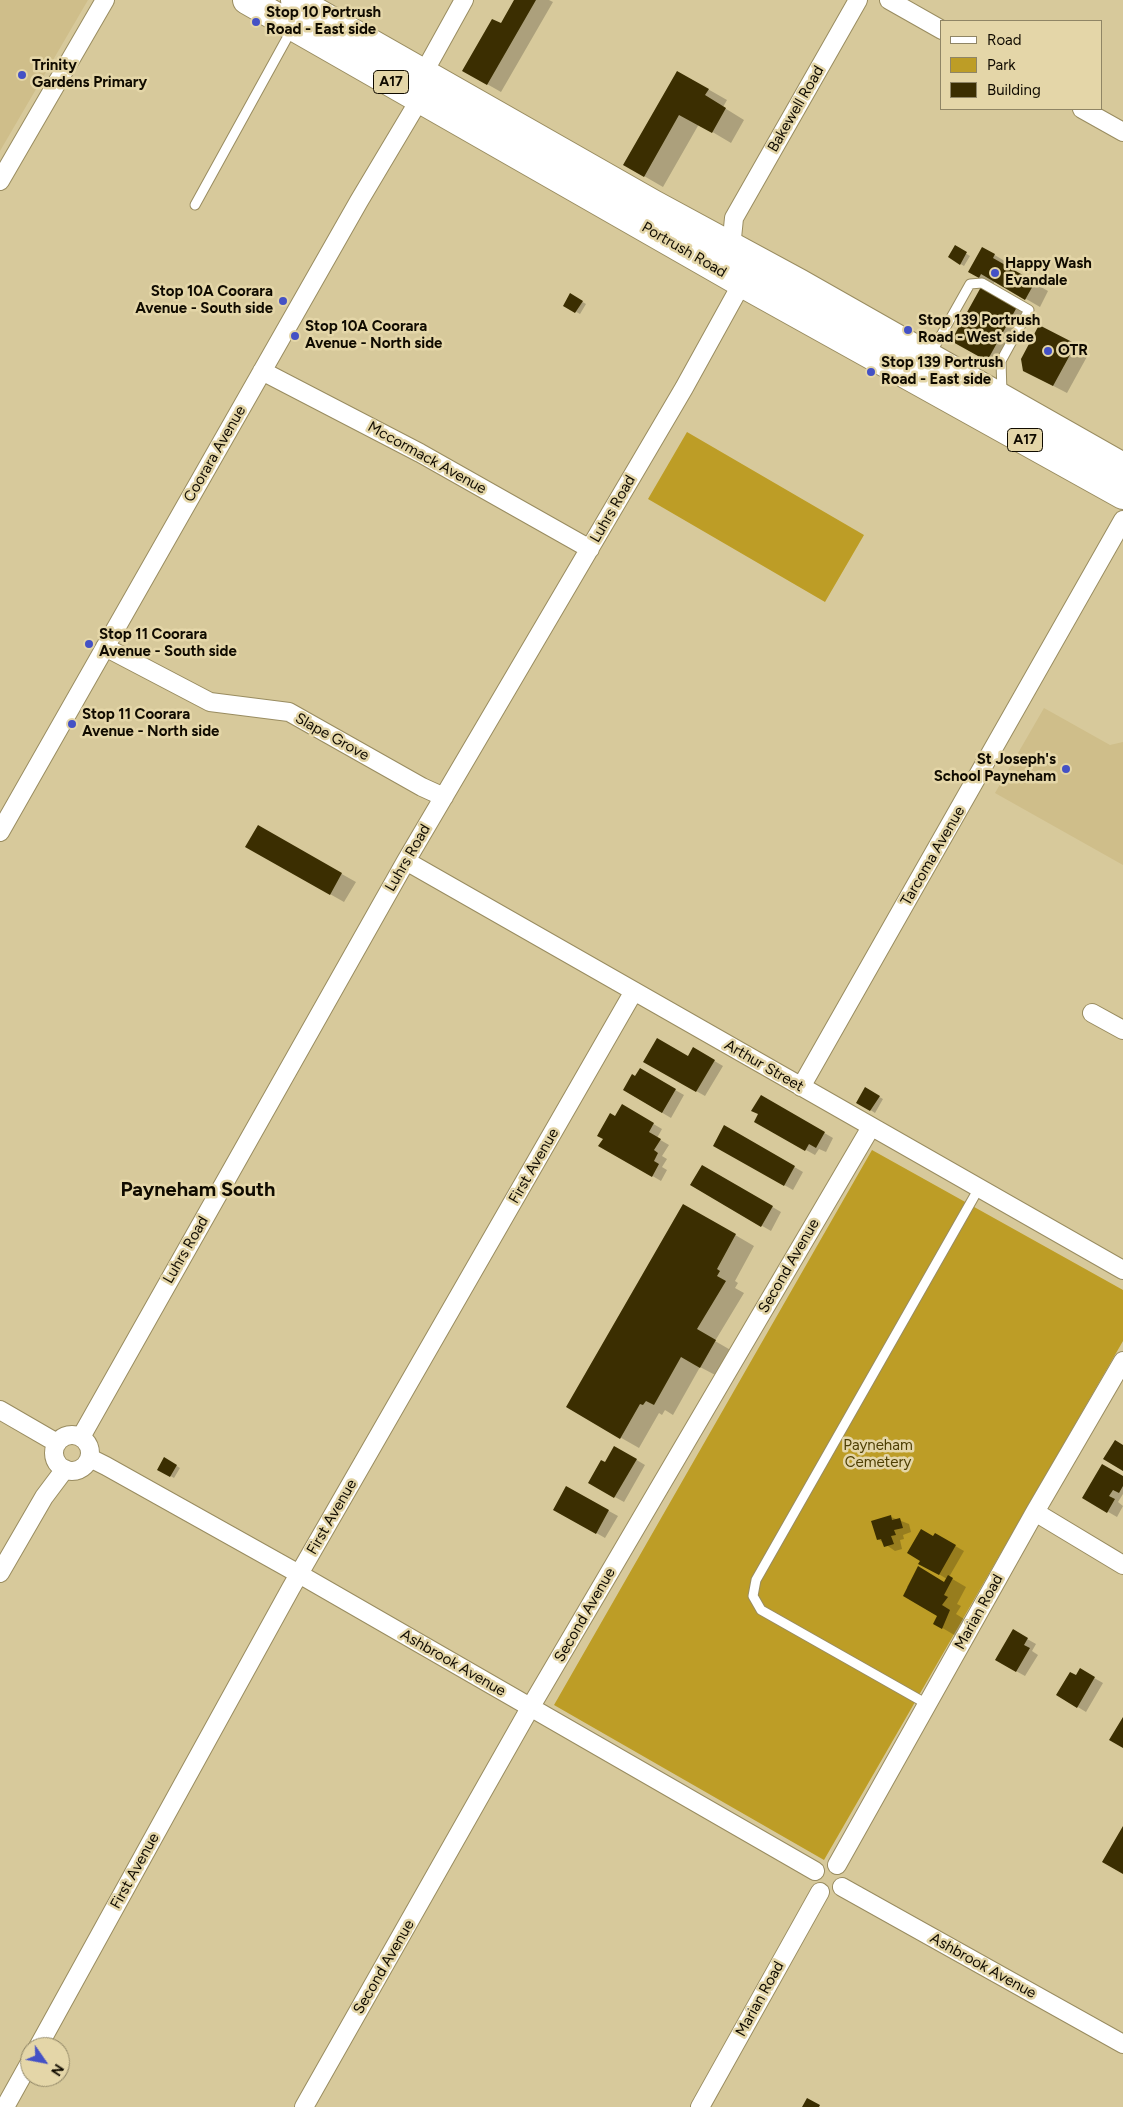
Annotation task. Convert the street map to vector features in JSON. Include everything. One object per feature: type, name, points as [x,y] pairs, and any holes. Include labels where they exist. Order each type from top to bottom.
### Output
[{"type":"highway","name":"Portrush Road","points":[[247,0],[294,13],[422,86],[742,283],[928,371],[1003,399],[1123,467]]},
{"type":"highway","name":"Portrush Road","points":[[422,86],[653,204],[722,233],[928,371],[1123,494]]},
{"type":"highway","points":[[722,233],[730,259],[742,283],[762,281],[799,283]]},
{"type":"street","points":[[0,181],[104,0]]},
{"type":"street","name":"Coorara Avenue","points":[[0,832],[422,86],[464,0]]},
{"type":"street","name":"Bakewell Road","points":[[722,233],[858,0]]},
{"type":"street","points":[[889,0],[940,29]]},
{"type":"street","points":[[1084,110],[1123,132]]},
{"type":"street","name":"Luhrs Road","points":[[81,1437],[406,861],[684,388],[742,283]]},
{"type":"street","name":"Mccormack Avenue","points":[[262,371],[420,453],[590,549]]},
{"type":"street","name":"Tarcoma Avenue","points":[[801,1087],[1123,520]]},
{"type":"street","name":"Slape Grove","points":[[105,648],[210,702],[289,712],[422,787],[444,797]]},
{"type":"street","name":"Arthur Street","points":[[406,861],[1123,1270]]},
{"type":"street","name":"First Avenue","points":[[44,2037],[299,1574],[634,991]]},
{"type":"street","points":[[1092,1012],[1123,1030]]},
{"type":"street","name":"Second Avenue","points":[[304,2107],[530,1708],[870,1127]]},
{"type":"street","name":"Marian Road","points":[[837,1865],[1035,1512],[1123,1361]]},
{"type":"street","points":[[0,1410],[57,1443]]},
{"type":"street","points":[[67,1436],[81,1437],[89,1446],[90,1458],[82,1468],[76,1471],[65,1469],[55,1459],[54,1453],[57,1443],[67,1436]]},
{"type":"street","name":"Ashbrook Avenue","points":[[90,1458],[299,1574],[815,1872]]},
{"type":"street","points":[[0,1573],[44,1497],[65,1469]]},
{"type":"street","points":[[1035,1512],[1123,1565]]},
{"type":"street","points":[[827,1863],[837,1865],[844,1873],[845,1880],[842,1887],[834,1894],[827,1894],[820,1892],[813,1881],[815,1872],[819,1866],[827,1863]]},
{"type":"street","name":"Ashbrook Avenue","points":[[842,1887],[1123,2044]]},
{"type":"street","name":"Marian Road","points":[[700,2107],[820,1892]]},
{"type":"street","points":[[5,2107],[20,2080]]},
{"type":"lane","points":[[195,205],[294,13]]},
{"type":"lane","points":[[928,371],[970,284],[982,283],[1029,310],[1000,362],[1003,399]]},
{"type":"lane","points":[[927,1704],[761,1610],[753,1596],[756,1580],[979,1188]]},
{"type":"shaded area","name":"Trinity Gardens Primary","points":[[0,0],[88,0],[0,151]]},
{"type":"shaded area","name":"St Joseph's School Payneham","points":[[1044,708],[1110,745],[1123,742],[1123,865],[995,793]]},
{"type":"green space","points":[[687,432],[864,535],[825,602],[648,499]]},
{"type":"green space","name":"Payneham Cemetery","points":[[872,1150],[1123,1290],[1123,1341],[824,1860],[554,1705]]},
{"type":"building","points":[[514,0],[536,0],[487,85],[462,71],[492,19],[501,23]]},
{"type":"building","points":[[677,71],[709,89],[705,95],[726,108],[712,133],[679,115],[644,177],[623,165]]},
{"type":"building","points":[[955,245],[967,252],[960,265],[948,257]]},
{"type":"building","name":"Happy Wash Evandale","points":[[982,247],[995,254],[993,258],[1035,282],[1025,300],[981,274],[979,278],[968,272]]},
{"type":"building","points":[[981,287],[1017,307],[987,361],[951,341]]},
{"type":"building","points":[[570,293],[583,301],[575,313],[563,306]]},
{"type":"building","name":"OTR","points":[[1039,325],[1076,344],[1053,386],[1023,371],[1021,359]]},
{"type":"building","points":[[258,825],[342,873],[330,895],[245,847]]},
{"type":"building","points":[[657,1038],[688,1056],[693,1047],[715,1060],[696,1092],[643,1062]]},
{"type":"building","points":[[640,1068],[676,1089],[662,1113],[623,1090],[632,1074],[635,1076]]},
{"type":"building","points":[[865,1087],[880,1096],[870,1111],[856,1103]]},
{"type":"building","points":[[761,1095],[825,1132],[816,1148],[809,1144],[805,1151],[754,1122],[758,1114],[751,1111]]},
{"type":"building","points":[[622,1104],[654,1123],[649,1132],[661,1139],[654,1150],[658,1153],[654,1161],[659,1164],[652,1177],[598,1146],[603,1139],[597,1136],[610,1113],[615,1116]]},
{"type":"building","points":[[724,1125],[795,1166],[784,1186],[713,1146]]},
{"type":"building","points":[[702,1165],[773,1206],[761,1227],[690,1185]]},
{"type":"building","points":[[683,1204],[736,1234],[717,1269],[720,1271],[717,1276],[726,1281],[697,1329],[716,1340],[700,1368],[681,1357],[654,1405],[646,1401],[643,1405],[640,1404],[620,1439],[566,1407]]},
{"type":"building","points":[[1115,1440],[1123,1445],[1123,1471],[1103,1459]]},
{"type":"building","points":[[614,1446],[637,1459],[614,1498],[588,1483],[601,1460],[605,1462]]},
{"type":"building","points":[[164,1457],[177,1465],[170,1477],[157,1470]]},
{"type":"building","points":[[1102,1464],[1123,1476],[1123,1486],[1119,1493],[1113,1490],[1109,1496],[1115,1499],[1107,1513],[1082,1498]]},
{"type":"building","points":[[566,1486],[609,1510],[596,1534],[553,1510]]},
{"type":"building","points":[[891,1515],[892,1520],[900,1518],[903,1528],[894,1530],[896,1535],[891,1536],[894,1544],[884,1547],[881,1539],[877,1540],[871,1521]]},
{"type":"building","points":[[921,1529],[933,1536],[935,1533],[956,1545],[939,1575],[918,1564],[920,1561],[907,1553]]},
{"type":"building","points":[[918,1566],[944,1582],[948,1575],[953,1578],[944,1595],[948,1597],[942,1605],[950,1610],[942,1629],[933,1624],[937,1616],[903,1596]]},
{"type":"building","points":[[1013,1629],[1028,1638],[1024,1645],[1030,1648],[1016,1672],[995,1660]]},
{"type":"building","points":[[1080,1668],[1095,1677],[1077,1708],[1056,1695],[1070,1672],[1076,1675]]},
{"type":"building","points":[[1123,1717],[1123,1748],[1109,1740]]},
{"type":"building","points":[[1123,1826],[1123,1874],[1102,1862]]},
{"type":"building","points":[[807,2098],[820,2105],[819,2107],[802,2107]]},
{"type":"place","name":"Stop 10 Portrush Road - East side","points":[[256,22]]},
{"type":"place","name":"Trinity Gardens Primary","points":[[22,75]]},
{"type":"place","name":"Happy Wash Evandale","points":[[995,273]]},
{"type":"place","name":"Stop 10A Coorara Avenue - South side","points":[[283,301]]},
{"type":"place","name":"Stop 139 Portrush Road - West side","points":[[908,330]]},
{"type":"place","name":"Stop 10A Coorara Avenue - North side","points":[[295,336]]},
{"type":"place","name":"OTR","points":[[1048,351]]},
{"type":"place","name":"Stop 139 Portrush Road - East side","points":[[871,372]]},
{"type":"place","name":"Stop 11 Coorara Avenue - South side","points":[[89,644]]},
{"type":"place","name":"Stop 11 Coorara Avenue - North side","points":[[72,724]]},
{"type":"place","name":"St Joseph's School Payneham","points":[[1066,769]]},
{"type":"district","name":"Payneham South","points":[[198,1190]]}]
